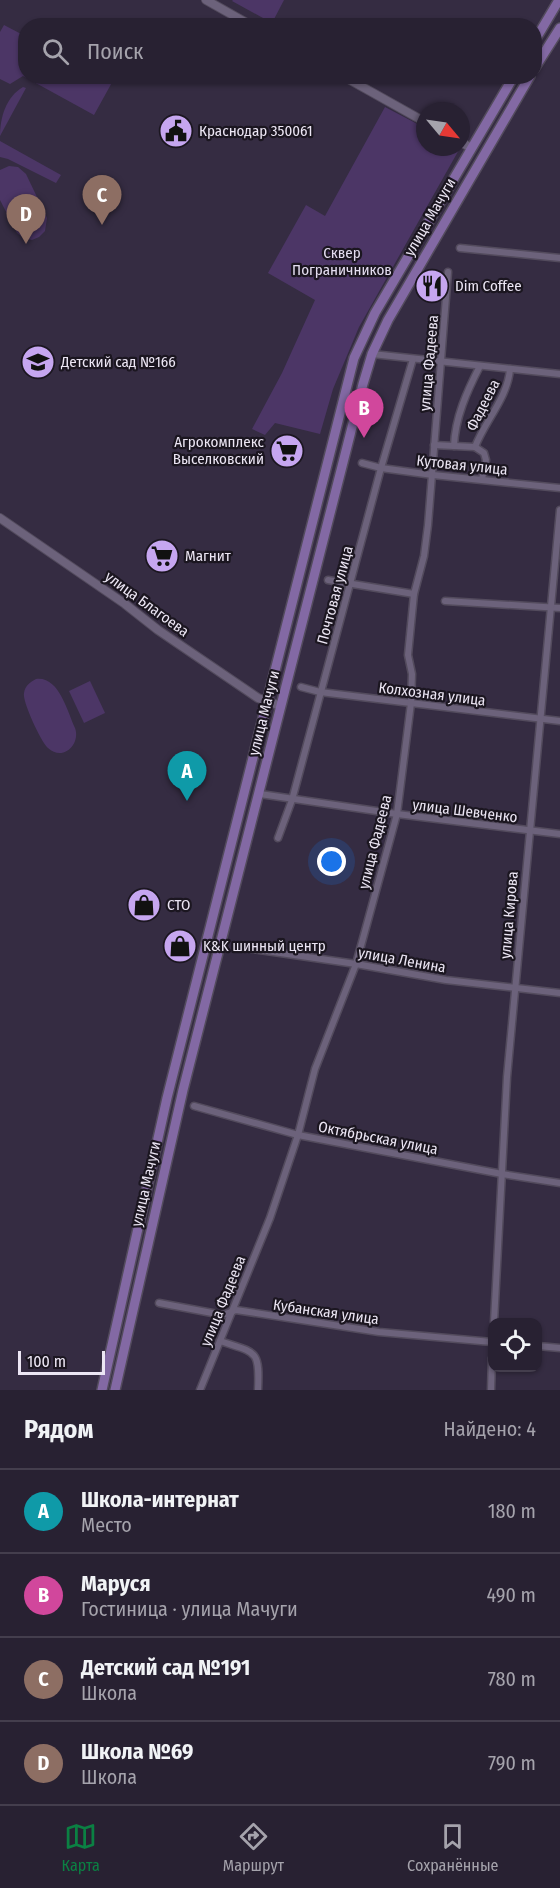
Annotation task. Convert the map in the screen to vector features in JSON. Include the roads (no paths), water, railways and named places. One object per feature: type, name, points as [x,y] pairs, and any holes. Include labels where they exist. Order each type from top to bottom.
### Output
[{"type":"main road","points":[[542,29],[559,0]]},
{"type":"main road","points":[[542,56],[560,28]]},
{"type":"main road","name":"улица Мачуги","points":[[102,1390],[167,1098],[354,358],[375,313],[509,84]]},
{"type":"main road","name":"улица Мачуги","points":[[115,1390],[183,1090],[357,405],[372,354],[418,267],[525,84]]},
{"type":"main road","points":[[227,862],[231,857],[236,856],[241,864]]},
{"type":"main road","points":[[118,1320],[121,1325],[127,1325],[132,1319]]},
{"type":"street","points":[[206,0],[238,18]]},
{"type":"street","points":[[357,84],[416,117]]},
{"type":"street","points":[[460,248],[560,258]]},
{"type":"street","name":"улица Фадеева","points":[[200,1390],[270,1218],[298,1135],[315,1069],[356,964],[397,814],[411,703],[412,674],[408,655],[414,594],[424,556],[433,475],[448,272]]},
{"type":"street","points":[[372,354],[560,374]]},
{"type":"street","name":"Почтовая улица","points":[[278,837],[292,800],[381,468],[413,359]]},
{"type":"street","points":[[454,446],[455,430],[469,388],[480,366]]},
{"type":"street","name":"Фадеева","points":[[435,446],[475,447],[482,430],[507,387],[510,369]]},
{"type":"street","points":[[475,447],[484,453],[486,460],[482,479]]},
{"type":"street","name":"Кутовая улица","points":[[362,463],[433,475],[560,488]]},
{"type":"street","name":"улица Кирова","points":[[494,1318],[507,1077],[560,510]]},
{"type":"street","name":"улица Благоева","points":[[0,518],[125,604],[158,630],[266,702],[281,706]]},
{"type":"street","points":[[328,580],[414,594]]},
{"type":"street","points":[[445,601],[560,608]]},
{"type":"street","name":"Колхозная улица","points":[[301,687],[320,692],[560,721]]},
{"type":"street","name":"улица Шевченко","points":[[260,794],[560,834]]},
{"type":"street","name":"улица Ленина","points":[[239,947],[446,980],[560,993]]},
{"type":"street","name":"Октябрьская улица","points":[[194,1106],[298,1135],[560,1184]]},
{"type":"street","name":"Кубанская улица","points":[[159,1303],[223,1315],[236,1310],[380,1332],[488,1342]]},
{"type":"street","points":[[220,1341],[248,1350],[257,1359],[259,1365],[258,1390]]},
{"type":"street","points":[[542,1346],[560,1348]]},
{"type":"street","points":[[491,1390],[492,1372]]},
{"type":"place","name":"Краснодар 350061","points":[[176,131]]},
{"type":"place","name":"Детский сад №191","points":[[102,225]]},
{"type":"place","name":"Школа №69","points":[[26,244]]},
{"type":"place","name":"Dim Coffee","points":[[432,286]]},
{"type":"place","name":"Детский сад №166","points":[[38,362]]},
{"type":"place","name":"Маруся","points":[[364,438]]},
{"type":"place","name":"Агрокомплекс Выселковский","points":[[287,451]]},
{"type":"place","name":"Магнит","points":[[162,556]]},
{"type":"place","name":"Школа-интернат","points":[[187,801]]},
{"type":"place","name":"СТО","points":[[144,905]]},
{"type":"place","name":"K&K шинный центр","points":[[180,946]]},
{"type":"park label","name":"Сквер Пограничников","points":[[342,262]]}]
